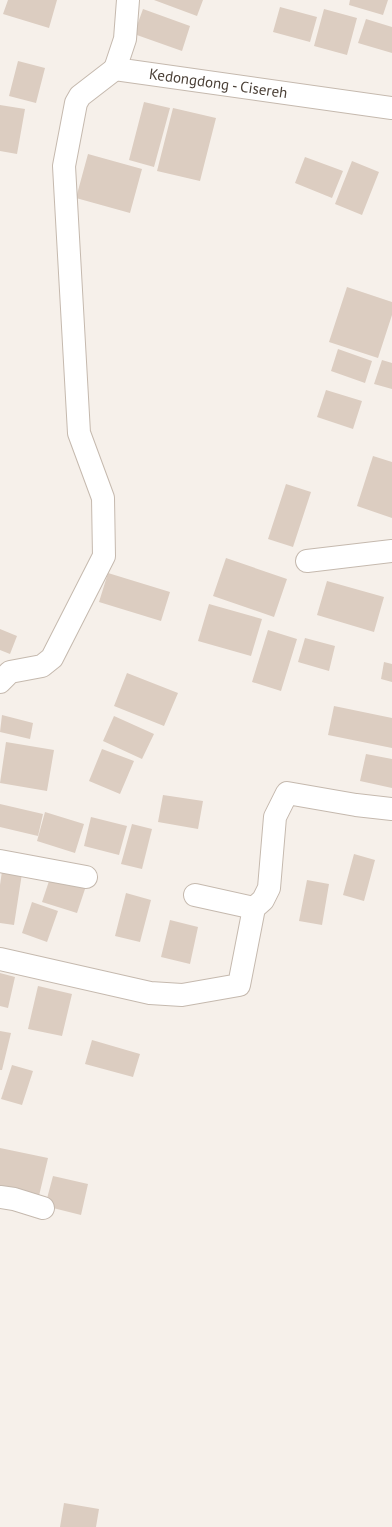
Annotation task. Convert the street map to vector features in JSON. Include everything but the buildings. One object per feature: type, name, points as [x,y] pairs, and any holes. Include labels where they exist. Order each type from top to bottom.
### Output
[{"type":"street","points":[[0,682],[10,672],[42,666],[52,658],[104,556],[103,498],[79,433],[64,166],[76,103],[80,96],[115,69],[125,39],[128,0]]},
{"type":"street","name":"Kedongdong - Cisereh","points":[[115,69],[392,108]]},
{"type":"street","points":[[307,561],[392,552]]},
{"type":"street","points":[[0,959],[150,993],[182,995],[239,985],[254,908],[263,900],[269,888],[275,817],[287,793],[392,809]]},
{"type":"street","points":[[0,861],[86,877]]},
{"type":"street","points":[[195,895],[254,908]]},
{"type":"street","points":[[0,1197],[44,1208]]}]
